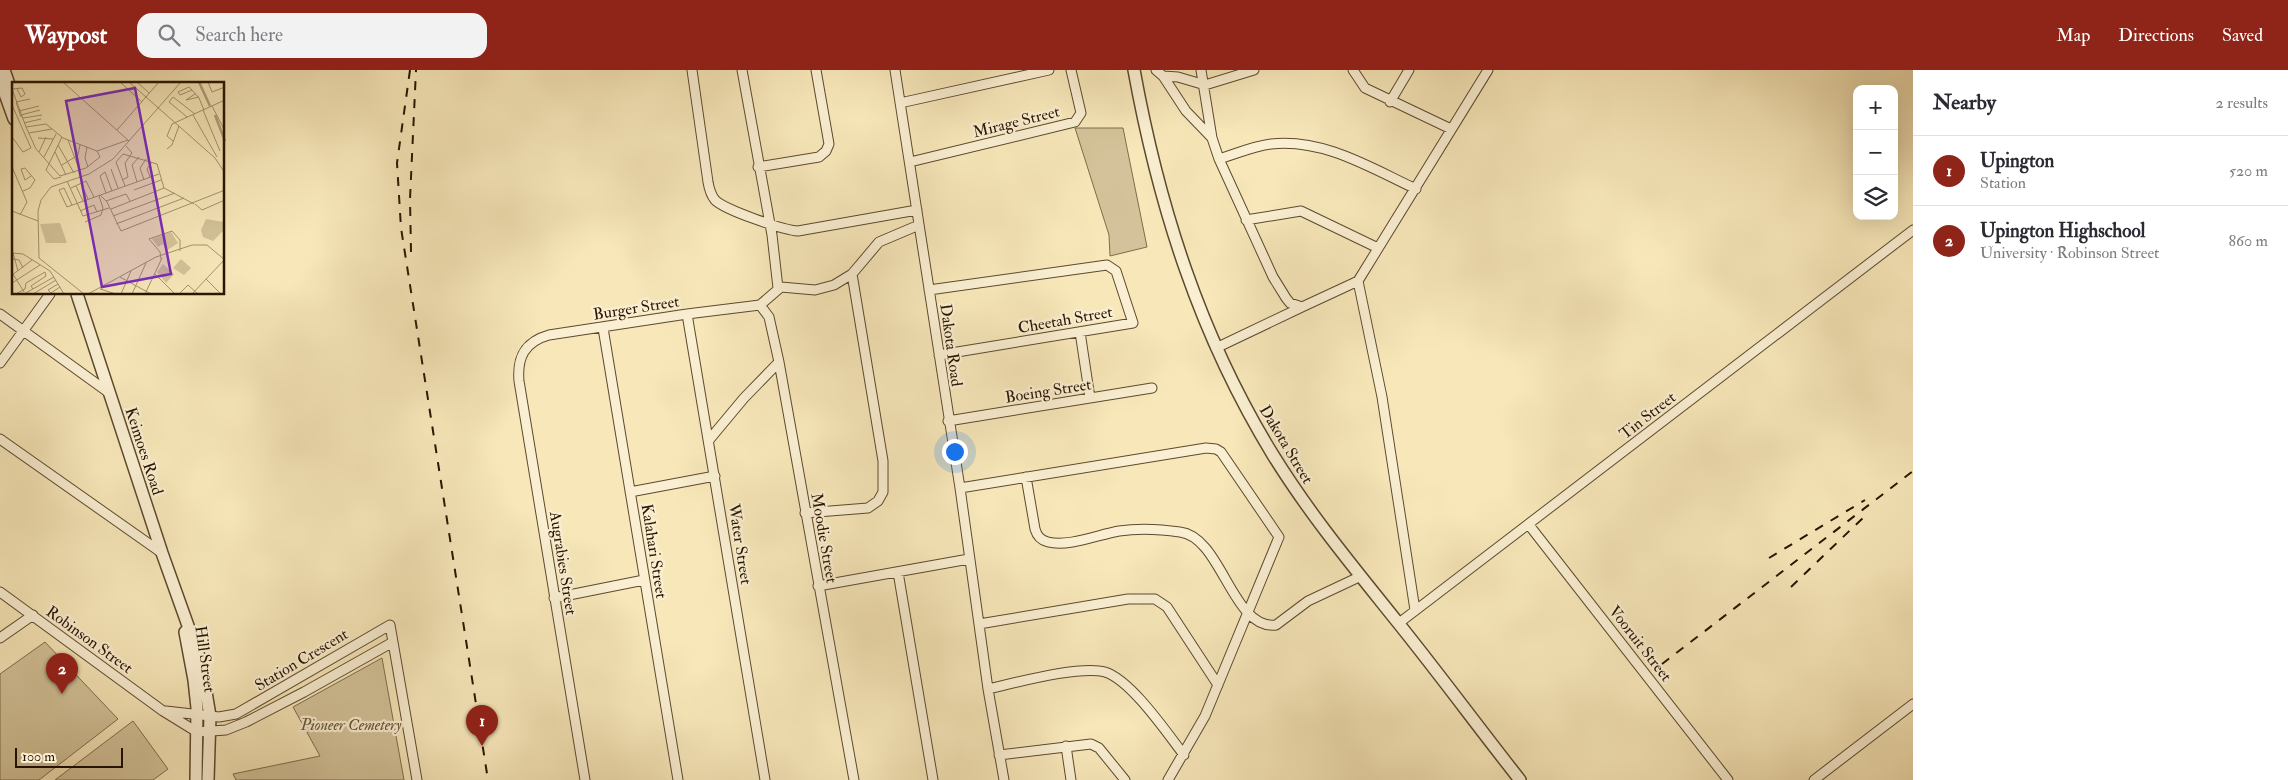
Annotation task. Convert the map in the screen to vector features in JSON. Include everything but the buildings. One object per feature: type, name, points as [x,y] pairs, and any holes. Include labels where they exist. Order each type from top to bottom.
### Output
[{"type":"street","points":[[4,70],[12,92]]},
{"type":"street","points":[[692,70],[701,138],[713,196],[730,210],[770,222],[779,229],[798,231],[917,210]]},
{"type":"street","points":[[742,70],[758,167],[770,222],[778,288]]},
{"type":"street","points":[[758,167],[819,157],[826,151],[828,136],[816,70]]},
{"type":"street","name":"Dakota Road","points":[[895,70],[948,421],[960,488],[988,688],[1004,780]]},
{"type":"street","points":[[900,103],[1049,70]]},
{"type":"street","name":"Mirage Street","points":[[910,162],[1075,122],[1081,113],[1071,70]]},
{"type":"street","name":"Dakota Street","points":[[1134,70],[1168,220],[1193,294],[1216,348],[1273,455],[1314,518],[1520,780]]},
{"type":"street","points":[[1201,70],[1205,85],[1212,138],[1219,160],[1282,293],[1290,303],[1302,307]]},
{"type":"street","points":[[1159,73],[1205,85],[1254,70]]},
{"type":"street","points":[[1353,70],[1362,86],[1390,102],[1451,129]]},
{"type":"street","points":[[1390,102],[1409,70]]},
{"type":"street","points":[[1216,348],[1358,281],[1488,70]]},
{"type":"street","points":[[1159,73],[1186,111],[1212,138]]},
{"type":"street","points":[[0,80],[12,113]]},
{"type":"street","points":[[1219,160],[1271,144],[1312,146],[1331,150],[1416,189]]},
{"type":"street","points":[[1246,220],[1301,211],[1378,248]]},
{"type":"street","points":[[760,305],[778,288],[815,290],[834,285],[852,274],[879,242],[919,225]]},
{"type":"street","name":"Tin Street","points":[[1399,624],[1913,230]]},
{"type":"street","name":"Cheetah Street","points":[[929,290],[1107,265],[1116,271],[1133,323],[939,355]]},
{"type":"street","points":[[805,513],[868,508],[878,502],[883,492],[883,460],[852,274]]},
{"type":"street","points":[[1358,281],[1382,396],[1415,610]]},
{"type":"street","points":[[0,363],[49,295]]},
{"type":"street","name":"Keimoes Road","points":[[77,295],[184,618]]},
{"type":"street","name":"Moodie Street","points":[[760,305],[769,317],[779,362],[854,780]]},
{"type":"street","name":"Burger Street","points":[[523,352],[531,343],[545,336],[687,314],[760,305]]},
{"type":"street","points":[[0,314],[108,392]]},
{"type":"street","name":"Water Street","points":[[687,314],[765,780]]},
{"type":"street","name":"Kalahari Street","points":[[603,328],[678,780]]},
{"type":"street","points":[[1080,332],[1090,398]]},
{"type":"street","name":"Augrabies Street","points":[[523,352],[518,366],[519,381],[585,780]]},
{"type":"street","points":[[708,440],[744,398],[779,362]]},
{"type":"street","name":"Boeing Street","points":[[948,421],[1152,388]]},
{"type":"street","points":[[0,438],[162,553]]},
{"type":"street","points":[[960,488],[1206,448],[1216,449],[1221,452],[1279,537],[1205,716],[1168,780]]},
{"type":"street","points":[[630,492],[715,476]]},
{"type":"street","points":[[1026,477],[1035,529],[1037,535],[1044,540],[1063,542],[1128,530],[1186,533],[1200,541],[1248,613],[1263,624],[1276,625],[1313,598],[1360,577]]},
{"type":"street","name":"Vooruit Street","points":[[1529,525],[1728,780]]},
{"type":"street","points":[[818,586],[969,559]]},
{"type":"street","points":[[898,572],[933,780]]},
{"type":"street","points":[[554,598],[644,580]]},
{"type":"street","name":"Robinson Street","points":[[0,592],[163,711],[197,732]]},
{"type":"street","points":[[979,624],[1128,599],[1155,599],[1167,607],[1218,685]]},
{"type":"street","points":[[0,638],[32,616]]},
{"type":"street","name":"Hill Street","points":[[184,618],[194,680],[197,715],[196,780]]},
{"type":"street","name":"Hill Street","points":[[184,618],[192,634],[201,662],[210,716],[208,780]]},
{"type":"street","name":"Station Crescent","points":[[197,715],[228,717],[236,714],[390,625],[417,780]]},
{"type":"street","name":"Station Crescent","points":[[197,732],[210,733],[226,730],[277,707],[393,642]]},
{"type":"street","points":[[988,688],[1075,673],[1094,671],[1106,673],[1126,687],[1151,711],[1184,755]]},
{"type":"street","points":[[1814,780],[1913,704]]},
{"type":"street","name":"Robinson Street","points":[[163,711],[197,715]]},
{"type":"street","points":[[999,755],[1091,744],[1099,748],[1125,780]]},
{"type":"street","points":[[1066,746],[1071,780]]},
{"type":"green space","points":[[1075,128],[1123,128],[1147,247],[1110,256],[1109,235]]},
{"type":"green space","points":[[45,642],[118,719],[39,780],[0,780],[0,674]]},
{"type":"green space","name":"Pioneer Cemetery","points":[[382,658],[404,780],[236,780],[233,774],[320,756],[293,707]]},
{"type":"green space","points":[[133,721],[168,769],[153,780],[55,780]]},
{"type":"railway","points":[[410,70],[397,163],[401,228],[488,780]]},
{"type":"railway","points":[[411,252],[410,199],[416,70]]},
{"type":"railway","points":[[1662,664],[1913,471]]},
{"type":"railway","points":[[1769,558],[1865,500]]},
{"type":"railway","points":[[1791,587],[1867,514]]},
{"type":"place","name":"Upington Highschool","points":[[62,694]]},
{"type":"place","name":"Upington","points":[[482,746]]}]
